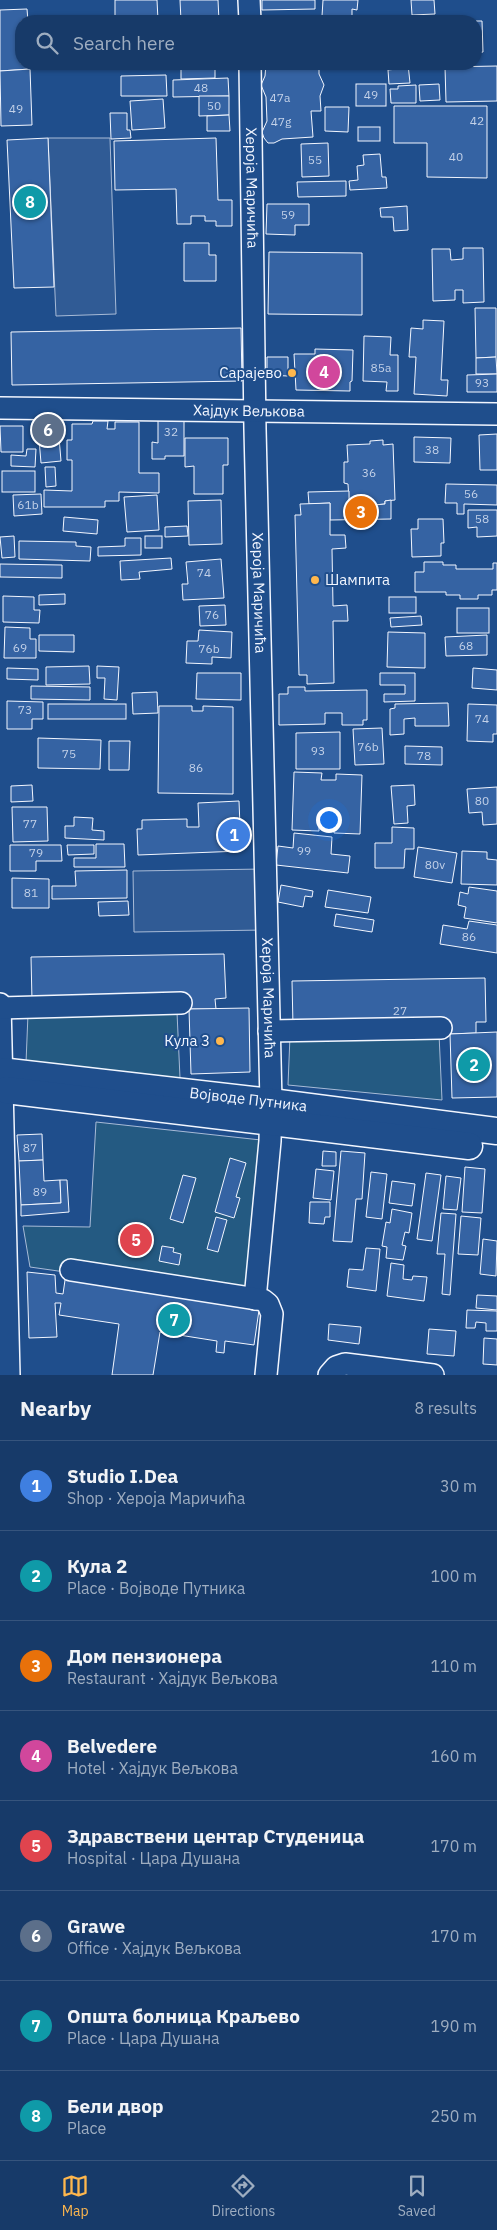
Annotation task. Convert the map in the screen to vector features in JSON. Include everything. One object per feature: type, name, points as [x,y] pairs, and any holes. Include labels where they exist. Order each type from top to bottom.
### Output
[{"type":"main road","name":"Војводе Путника","points":[[1,1080],[271,1111],[497,1131]]},
{"type":"main road","name":"Војводе Путника","points":[[271,1111],[497,1149]]},
{"type":"street","points":[[249,0],[250,15]]},
{"type":"street","name":"Хероја Маричића","points":[[250,70],[255,411],[271,1111],[255,1299]]},
{"type":"street","name":"Хајдук Вељкова","points":[[0,408],[497,414]]},
{"type":"street","points":[[0,1008],[181,1003]]},
{"type":"street","points":[[0,1004],[2,1169],[9,1375]]},
{"type":"street","points":[[269,1031],[441,1028]]},
{"type":"street","points":[[71,1270],[263,1300],[268,1304],[272,1314],[266,1375]]},
{"type":"street","points":[[329,1375],[336,1367],[345,1364],[432,1375]]},
{"type":"shaded area","points":[[48,138],[110,138],[116,314],[56,316]]},
{"type":"shaded area","points":[[265,869],[266,930],[134,932],[133,871]]},
{"type":"shaded area","points":[[177,1012],[180,1078],[26,1063],[28,1014]]},
{"type":"shaded area","points":[[439,1034],[442,1100],[288,1085],[290,1036]]},
{"type":"shaded area","points":[[96,1122],[270,1141],[255,1299],[30,1267],[23,1226],[90,1227]]},
{"type":"building","points":[[115,0],[157,0],[158,15],[115,15]]},
{"type":"building","points":[[180,0],[218,0],[219,15],[181,15]]},
{"type":"building","points":[[262,0],[315,0],[315,9],[262,10]]},
{"type":"building","points":[[323,0],[358,0],[357,10],[352,9],[352,15],[322,15]]},
{"type":"building","points":[[411,0],[434,0],[435,14],[412,15]]},
{"type":"building","points":[[27,9],[28,15],[15,15],[15,70],[0,71],[0,10]]},
{"type":"building","points":[[482,66],[497,66],[497,101],[446,102],[445,70],[482,70]]},
{"type":"building","points":[[30,70],[32,125],[1,126],[0,71]]},
{"type":"building","points":[[181,70],[215,70],[215,78],[181,79]]},
{"type":"building","points":[[266,70],[319,70],[324,85],[320,96],[321,111],[311,111],[313,137],[282,139],[274,143],[268,143],[264,138],[262,132],[267,121],[266,97],[261,85]]},
{"type":"building","points":[[388,70],[409,70],[410,83],[389,84]]},
{"type":"building","points":[[166,75],[167,96],[121,96],[121,76]]},
{"type":"building","points":[[228,78],[229,96],[173,97],[173,80]]},
{"type":"building","points":[[356,84],[386,84],[386,106],[356,106]]},
{"type":"building","points":[[439,84],[440,100],[420,101],[419,85]]},
{"type":"building","points":[[416,85],[416,103],[391,103],[390,89],[398,89],[398,86]]},
{"type":"building","points":[[199,96],[229,96],[229,115],[199,116]]},
{"type":"building","points":[[163,99],[165,128],[132,130],[130,101]]},
{"type":"building","points":[[394,106],[487,106],[487,178],[427,177],[427,143],[394,143]]},
{"type":"building","points":[[325,107],[349,107],[348,132],[325,131]]},
{"type":"building","points":[[110,113],[127,113],[127,130],[130,130],[131,138],[111,139]]},
{"type":"building","points":[[229,115],[230,131],[207,131],[207,116]]},
{"type":"building","points":[[358,127],[380,127],[380,141],[358,141]]},
{"type":"building","points":[[48,138],[54,287],[14,288],[7,140]]},
{"type":"building","points":[[216,138],[218,200],[232,200],[232,226],[216,226],[216,221],[205,221],[205,216],[191,216],[191,224],[177,224],[176,189],[115,190],[114,141]]},
{"type":"building","points":[[328,143],[329,176],[302,177],[301,144]]},
{"type":"building","points":[[380,154],[382,177],[386,177],[387,188],[350,190],[349,181],[358,180],[357,166],[364,165],[363,155]]},
{"type":"building","points":[[346,181],[346,196],[298,197],[297,182]]},
{"type":"building","points":[[267,204],[309,204],[309,225],[295,225],[295,235],[266,234]]},
{"type":"building","points":[[407,206],[408,230],[394,231],[393,217],[381,217],[380,208]]},
{"type":"building","points":[[184,243],[209,243],[209,255],[216,255],[216,281],[184,281]]},
{"type":"building","points":[[463,248],[483,248],[484,302],[463,303],[463,290],[455,290],[455,300],[433,301],[432,249],[450,249],[451,260],[463,259]]},
{"type":"building","points":[[269,252],[362,253],[362,315],[268,314]]},
{"type":"building","points":[[475,308],[496,308],[496,357],[476,358]]},
{"type":"building","points":[[423,320],[444,321],[441,380],[448,380],[447,396],[414,394],[416,357],[409,357],[411,328],[423,329]]},
{"type":"building","points":[[241,328],[242,381],[12,385],[11,332]]},
{"type":"building","points":[[364,336],[391,337],[390,355],[398,355],[398,391],[386,391],[387,382],[363,381]]},
{"type":"building","points":[[315,349],[353,350],[350,391],[296,390],[294,354],[315,354]]},
{"type":"building","points":[[267,357],[288,357],[288,376],[267,375]]},
{"type":"building","points":[[496,357],[497,374],[476,374],[476,358]]},
{"type":"building","points":[[497,374],[497,392],[467,392],[467,375]]},
{"type":"building","points":[[158,420],[184,421],[184,456],[165,456],[165,459],[152,459],[152,442],[158,443]]},
{"type":"building","points":[[93,421],[108,421],[107,429],[115,429],[115,422],[139,422],[139,473],[159,473],[159,493],[119,492],[119,501],[105,501],[105,507],[44,507],[44,490],[72,491],[72,460],[67,460],[67,440],[72,440],[72,424],[92,424]]},
{"type":"building","points":[[58,425],[61,461],[41,463],[38,427]]},
{"type":"building","points":[[0,426],[23,426],[23,452],[1,452]]},
{"type":"building","points":[[497,434],[497,470],[480,470],[479,435]]},
{"type":"building","points":[[414,437],[451,438],[450,463],[414,462]]},
{"type":"building","points":[[185,438],[228,438],[228,465],[223,465],[223,494],[194,494],[194,466],[185,467]]},
{"type":"building","points":[[383,440],[383,445],[393,444],[395,500],[385,501],[385,504],[374,505],[374,501],[349,501],[348,484],[344,483],[344,462],[348,462],[347,445],[370,444],[370,441]]},
{"type":"building","points":[[27,449],[36,449],[35,467],[11,466],[11,455],[26,456]]},
{"type":"building","points":[[45,467],[55,467],[56,486],[46,487]]},
{"type":"building","points":[[2,471],[35,471],[35,492],[2,492]]},
{"type":"building","points":[[446,484],[497,485],[497,505],[464,504],[464,514],[457,514],[457,503],[445,503]]},
{"type":"building","points":[[349,491],[349,501],[374,501],[374,505],[385,504],[385,501],[391,500],[391,519],[330,520],[330,503],[309,504],[308,492]]},
{"type":"building","points":[[41,494],[42,514],[14,516],[13,495]]},
{"type":"building","points":[[157,495],[159,530],[127,532],[124,497]]},
{"type":"building","points":[[221,500],[222,544],[189,545],[188,501]]},
{"type":"building","name":"Шампита","points":[[330,503],[330,535],[345,535],[346,548],[332,549],[333,606],[347,605],[348,621],[333,621],[334,683],[307,684],[307,675],[299,675],[295,515],[301,515],[300,504]]},
{"type":"building","points":[[468,510],[497,510],[497,536],[477,537],[477,527],[468,528]]},
{"type":"building","points":[[64,517],[98,520],[97,534],[63,531]]},
{"type":"building","points":[[418,519],[443,519],[444,543],[441,543],[441,556],[412,557],[411,529],[418,529]]},
{"type":"building","points":[[187,526],[188,536],[165,537],[165,527]]},
{"type":"building","points":[[14,536],[15,557],[2,558],[0,537]]},
{"type":"building","points":[[145,536],[162,536],[162,548],[145,548]]},
{"type":"building","points":[[125,538],[141,538],[141,555],[98,556],[98,547],[125,546]]},
{"type":"building","points":[[19,541],[76,542],[76,546],[91,547],[90,561],[19,559]]},
{"type":"building","points":[[171,558],[172,569],[139,572],[140,579],[121,580],[120,561]]},
{"type":"building","points":[[221,559],[224,598],[183,600],[182,584],[188,584],[186,562]]},
{"type":"building","points":[[424,562],[443,562],[443,565],[456,565],[456,569],[493,569],[493,563],[497,563],[497,590],[492,590],[492,595],[478,595],[478,599],[460,599],[460,595],[446,595],[446,592],[415,592],[415,572],[424,572]]},
{"type":"building","points":[[0,564],[62,565],[62,578],[0,577]]},
{"type":"building","points":[[65,594],[65,604],[39,605],[39,595]]},
{"type":"building","points":[[3,596],[34,597],[34,610],[40,610],[39,623],[3,622]]},
{"type":"building","points":[[389,597],[416,597],[416,613],[389,613]]},
{"type":"building","points":[[225,605],[226,625],[200,626],[199,606]]},
{"type":"building","points":[[457,608],[489,608],[489,633],[457,633]]},
{"type":"building","points":[[421,616],[422,625],[391,627],[390,618]]},
{"type":"building","points":[[5,627],[30,628],[30,639],[36,639],[36,658],[4,658]]},
{"type":"building","points":[[199,630],[232,632],[231,658],[212,657],[212,664],[186,663],[187,641],[198,641]]},
{"type":"building","points":[[388,632],[425,633],[425,668],[387,667]]},
{"type":"building","points":[[39,635],[74,635],[74,652],[39,651]]},
{"type":"building","points":[[487,635],[487,655],[446,656],[445,637]]},
{"type":"building","points":[[89,666],[90,684],[46,685],[46,667]]},
{"type":"building","points":[[97,666],[119,667],[117,700],[104,699],[105,678],[97,678]]},
{"type":"building","points":[[7,668],[38,669],[38,680],[7,679]]},
{"type":"building","points":[[473,668],[497,670],[497,690],[472,688]]},
{"type":"building","points":[[197,673],[241,673],[241,700],[196,699]]},
{"type":"building","points":[[380,673],[415,673],[415,701],[384,702],[384,694],[405,694],[405,685],[380,685]]},
{"type":"building","points":[[31,686],[90,687],[90,700],[31,699]]},
{"type":"building","points":[[288,687],[305,687],[305,691],[367,690],[367,720],[363,720],[363,725],[342,725],[342,713],[325,713],[325,724],[279,725],[279,694],[288,694]]},
{"type":"building","points":[[157,692],[158,713],[133,714],[132,693]]},
{"type":"building","points":[[7,701],[43,702],[43,719],[32,719],[32,729],[7,729]]},
{"type":"building","points":[[448,703],[449,726],[415,726],[415,718],[404,719],[404,734],[390,735],[390,709],[395,708],[395,704]]},
{"type":"building","points":[[48,704],[126,704],[126,719],[48,719]]},
{"type":"building","points":[[468,704],[497,705],[497,734],[493,734],[493,742],[467,741]]},
{"type":"building","points":[[159,706],[192,706],[192,711],[203,711],[203,706],[233,707],[233,794],[158,793]]},
{"type":"building","points":[[382,728],[384,764],[355,765],[353,729]]},
{"type":"building","points":[[340,732],[340,769],[296,769],[296,733]]},
{"type":"building","points":[[38,738],[101,740],[100,769],[38,768]]},
{"type":"building","points":[[109,741],[130,741],[129,770],[109,770]]},
{"type":"building","points":[[405,746],[442,747],[442,765],[405,764]]},
{"type":"building","points":[[294,772],[322,773],[321,780],[336,780],[336,774],[362,775],[360,834],[334,833],[334,827],[319,826],[319,831],[292,830]]},
{"type":"building","points":[[32,785],[33,801],[11,802],[11,786]]},
{"type":"building","points":[[414,785],[415,805],[407,806],[408,823],[394,824],[391,786]]},
{"type":"building","points":[[497,787],[497,824],[483,825],[482,812],[469,813],[467,789]]},
{"type":"building","points":[[239,801],[241,851],[138,855],[137,829],[142,829],[142,820],[187,819],[187,827],[199,827],[198,803]]},
{"type":"building","points":[[12,807],[47,807],[48,841],[13,842]]},
{"type":"building","points":[[74,817],[93,818],[92,830],[104,831],[104,840],[65,838],[65,826],[74,826]]},
{"type":"building","points":[[392,827],[414,828],[414,849],[405,849],[404,868],[375,868],[375,843],[392,843]]},
{"type":"building","points":[[294,833],[332,837],[331,854],[350,856],[348,873],[276,865],[278,846],[293,848]]},
{"type":"building","points":[[96,844],[124,844],[125,867],[74,867],[74,858],[96,858]]},
{"type":"building","points":[[10,845],[61,845],[62,861],[36,861],[36,871],[10,871]]},
{"type":"building","points":[[67,845],[94,845],[94,854],[68,855]]},
{"type":"building","points":[[418,847],[457,853],[452,883],[414,877]]},
{"type":"building","points":[[462,851],[487,852],[487,859],[497,860],[497,885],[461,884]]},
{"type":"building","points":[[127,870],[127,898],[52,899],[52,886],[76,886],[75,871]]},
{"type":"building","points":[[12,878],[49,879],[49,908],[12,908]]},
{"type":"building","points":[[281,885],[313,891],[312,897],[305,896],[303,907],[278,902]]},
{"type":"building","points":[[469,887],[497,891],[497,923],[464,918],[466,907],[458,905],[460,892],[468,894]]},
{"type":"building","points":[[328,890],[371,897],[368,913],[325,907]]},
{"type":"building","points":[[128,901],[129,915],[99,916],[98,902]]},
{"type":"building","points":[[336,914],[374,920],[372,932],[334,926]]},
{"type":"building","points":[[469,921],[497,925],[497,953],[440,944],[443,925],[467,929]]},
{"type":"building","points":[[224,954],[226,998],[215,999],[216,1009],[189,1009],[189,998],[32,1001],[31,957]]},
{"type":"building","points":[[485,978],[486,1022],[476,1022],[476,1033],[450,1034],[450,1022],[293,1026],[292,981]]},
{"type":"building","name":"Кула 3","points":[[249,1008],[250,1072],[191,1074],[189,1009]]},
{"type":"building","points":[[497,1032],[497,1097],[452,1098],[450,1034]]},
{"type":"building","points":[[42,1134],[43,1160],[19,1161],[17,1135]]},
{"type":"building","points":[[323,1151],[336,1152],[336,1166],[322,1166]]},
{"type":"building","points":[[341,1151],[365,1153],[362,1199],[356,1199],[352,1242],[333,1241]]},
{"type":"building","points":[[230,1158],[246,1163],[236,1197],[240,1198],[234,1218],[215,1212]]},
{"type":"building","points":[[43,1160],[44,1181],[60,1180],[61,1203],[21,1205],[19,1161]]},
{"type":"building","points":[[465,1167],[485,1169],[482,1213],[462,1212]]},
{"type":"building","points":[[316,1169],[334,1171],[331,1200],[313,1198]]},
{"type":"building","points":[[371,1172],[387,1174],[382,1219],[366,1217]]},
{"type":"building","points":[[426,1173],[441,1175],[432,1241],[417,1239]]},
{"type":"building","points":[[183,1175],[196,1178],[183,1223],[170,1219]]},
{"type":"building","points":[[446,1176],[461,1178],[457,1210],[443,1209]]},
{"type":"building","points":[[60,1180],[67,1180],[69,1212],[21,1216],[21,1205],[61,1203]]},
{"type":"building","points":[[392,1181],[415,1184],[412,1206],[389,1203]]},
{"type":"building","points":[[310,1202],[330,1202],[330,1217],[325,1217],[324,1224],[309,1223]]},
{"type":"building","points":[[392,1209],[412,1213],[409,1233],[405,1232],[402,1245],[406,1246],[403,1260],[386,1258],[387,1247],[382,1246],[386,1222],[390,1223]]},
{"type":"building","points":[[441,1213],[456,1214],[450,1295],[442,1294],[445,1254],[437,1254]]},
{"type":"building","points":[[461,1216],[481,1218],[478,1255],[458,1254]]},
{"type":"building","points":[[216,1217],[227,1220],[218,1252],[207,1249]]},
{"type":"building","points":[[483,1239],[497,1241],[496,1276],[480,1274]]},
{"type":"building","points":[[162,1246],[174,1248],[173,1252],[181,1254],[179,1265],[159,1261]]},
{"type":"building","points":[[366,1248],[380,1249],[376,1291],[347,1287],[349,1269],[363,1270]]},
{"type":"building","points":[[391,1263],[404,1265],[403,1279],[412,1280],[413,1276],[427,1277],[424,1301],[387,1296]]},
{"type":"building","points":[[27,1272],[55,1275],[56,1293],[63,1294],[66,1273],[260,1303],[254,1345],[225,1341],[224,1353],[216,1352],[217,1341],[160,1332],[153,1375],[112,1375],[119,1324],[59,1315],[61,1303],[55,1303],[57,1337],[29,1338]]},
{"type":"building","points":[[477,1295],[497,1296],[497,1310],[476,1308]]},
{"type":"building","points":[[467,1310],[497,1311],[497,1331],[486,1331],[486,1323],[476,1322],[475,1328],[466,1328]]},
{"type":"building","points":[[329,1324],[361,1327],[359,1344],[328,1340]]},
{"type":"building","points":[[429,1329],[456,1331],[454,1356],[427,1354]]},
{"type":"building","points":[[484,1338],[497,1339],[497,1365],[483,1364]]},
{"type":"place","name":"Бели двор","points":[[30,202]]},
{"type":"place","name":"Belvedere","points":[[324,372]]},
{"type":"place","name":"Сарајево","points":[[292,373]]},
{"type":"place","name":"Grawe","points":[[48,430]]},
{"type":"place","name":"Дом пензионера","points":[[361,512]]},
{"type":"place","name":"Шампита","points":[[315,580]]},
{"type":"place","name":"Studio I.Dea","points":[[234,835]]},
{"type":"place","name":"Кула 3","points":[[220,1041]]},
{"type":"place","name":"Кула 2","points":[[474,1065]]},
{"type":"place","name":"Здравствени центар Студеница","points":[[136,1240]]},
{"type":"place","name":"Општа болница Краљево","points":[[174,1320]]}]
